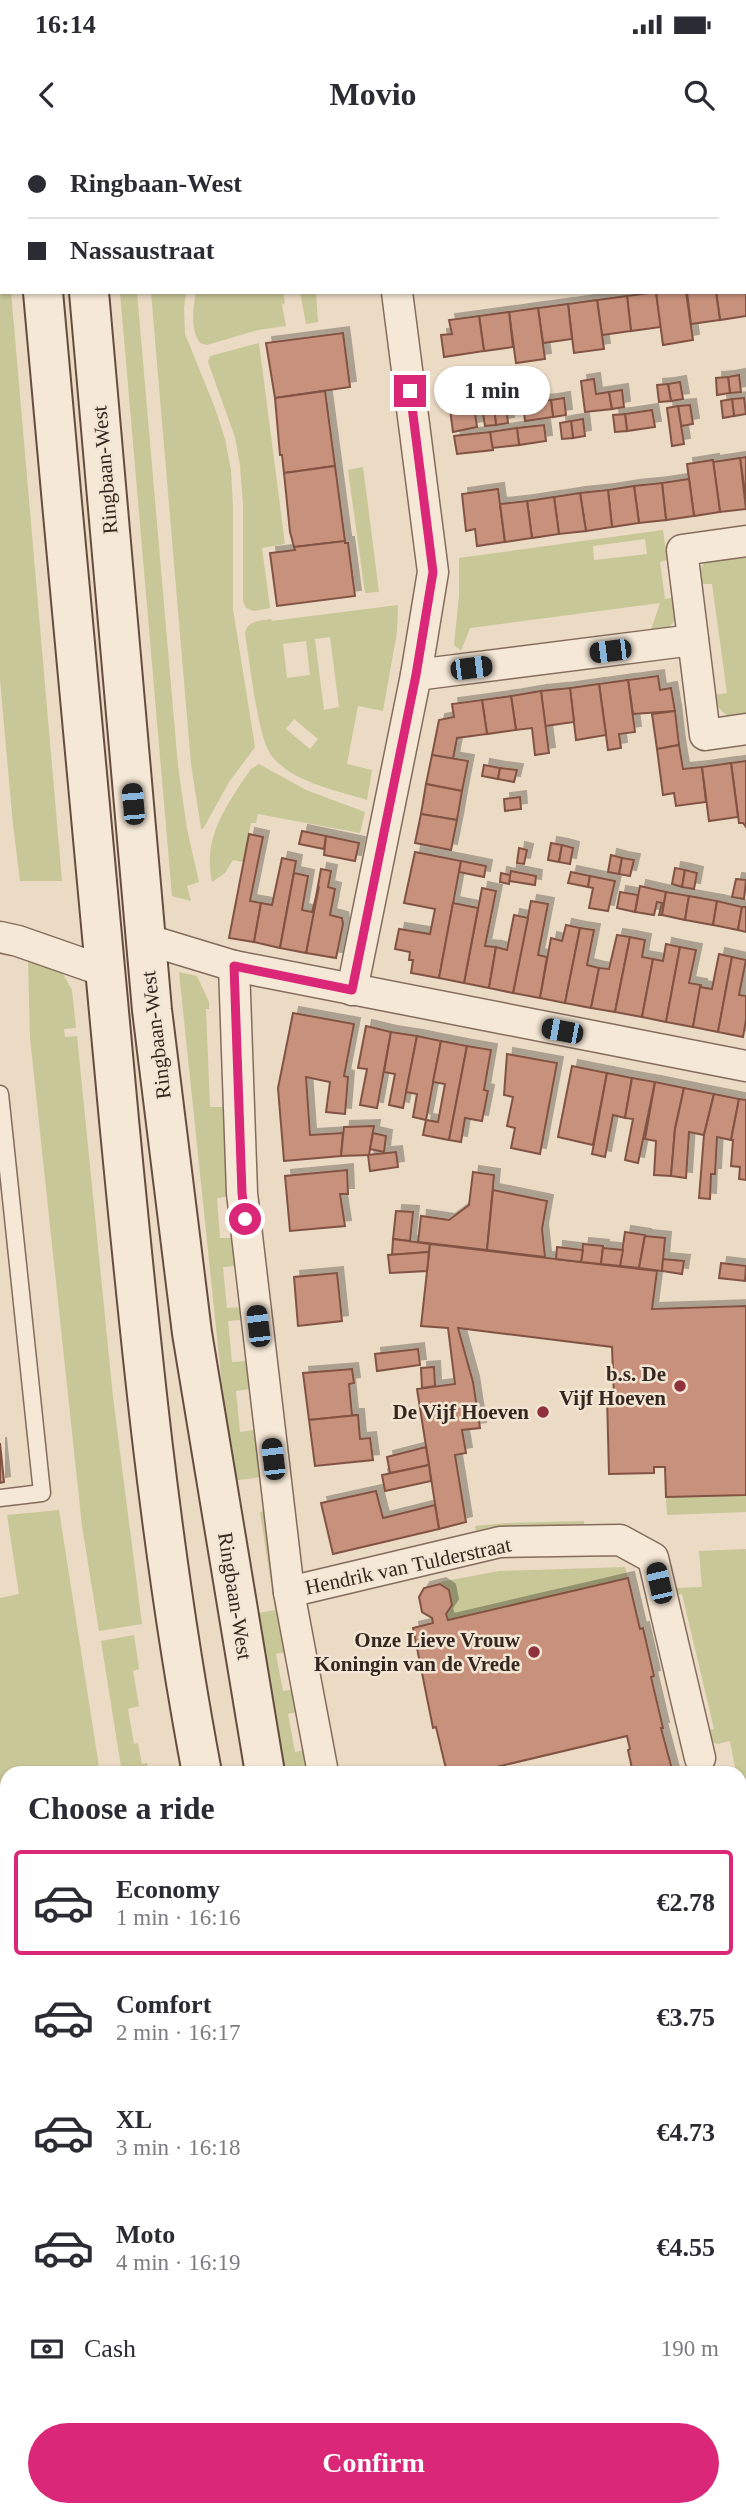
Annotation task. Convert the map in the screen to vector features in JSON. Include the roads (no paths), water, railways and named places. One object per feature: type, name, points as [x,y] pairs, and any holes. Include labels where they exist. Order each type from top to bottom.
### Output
[{"type":"main road","name":"Ringbaan-West","points":[[43,294],[104,971],[160,1514],[184,1677],[201,1766]]},
{"type":"main road","name":"Ringbaan-West","points":[[89,294],[145,939],[192,1333],[264,1766]]},
{"type":"street","points":[[352,990],[416,675],[433,572],[398,294]]},
{"type":"street","points":[[746,541],[682,550],[705,735],[746,729]]},
{"type":"street","points":[[416,675],[693,640]]},
{"type":"street","points":[[0,937],[104,971]]},
{"type":"street","points":[[145,939],[234,966],[746,1066]]},
{"type":"street","points":[[234,966],[242,1193],[289,1592],[322,1766]]},
{"type":"street","name":"Hendrik van Tulderstraat","points":[[289,1592],[500,1542],[620,1540],[653,1558],[701,1758]]},
{"type":"lane","points":[[0,1094],[42,1493],[0,1498]]},
{"type":"place","name":"b.s. De Vijf Hoeven","points":[[680,1386]]},
{"type":"place","name":"De Vijf Hoeven","points":[[543,1412]]},
{"type":"place","name":"Onze Lieve Vrouw Koningin van de Vrede","points":[[534,1652]]}]
